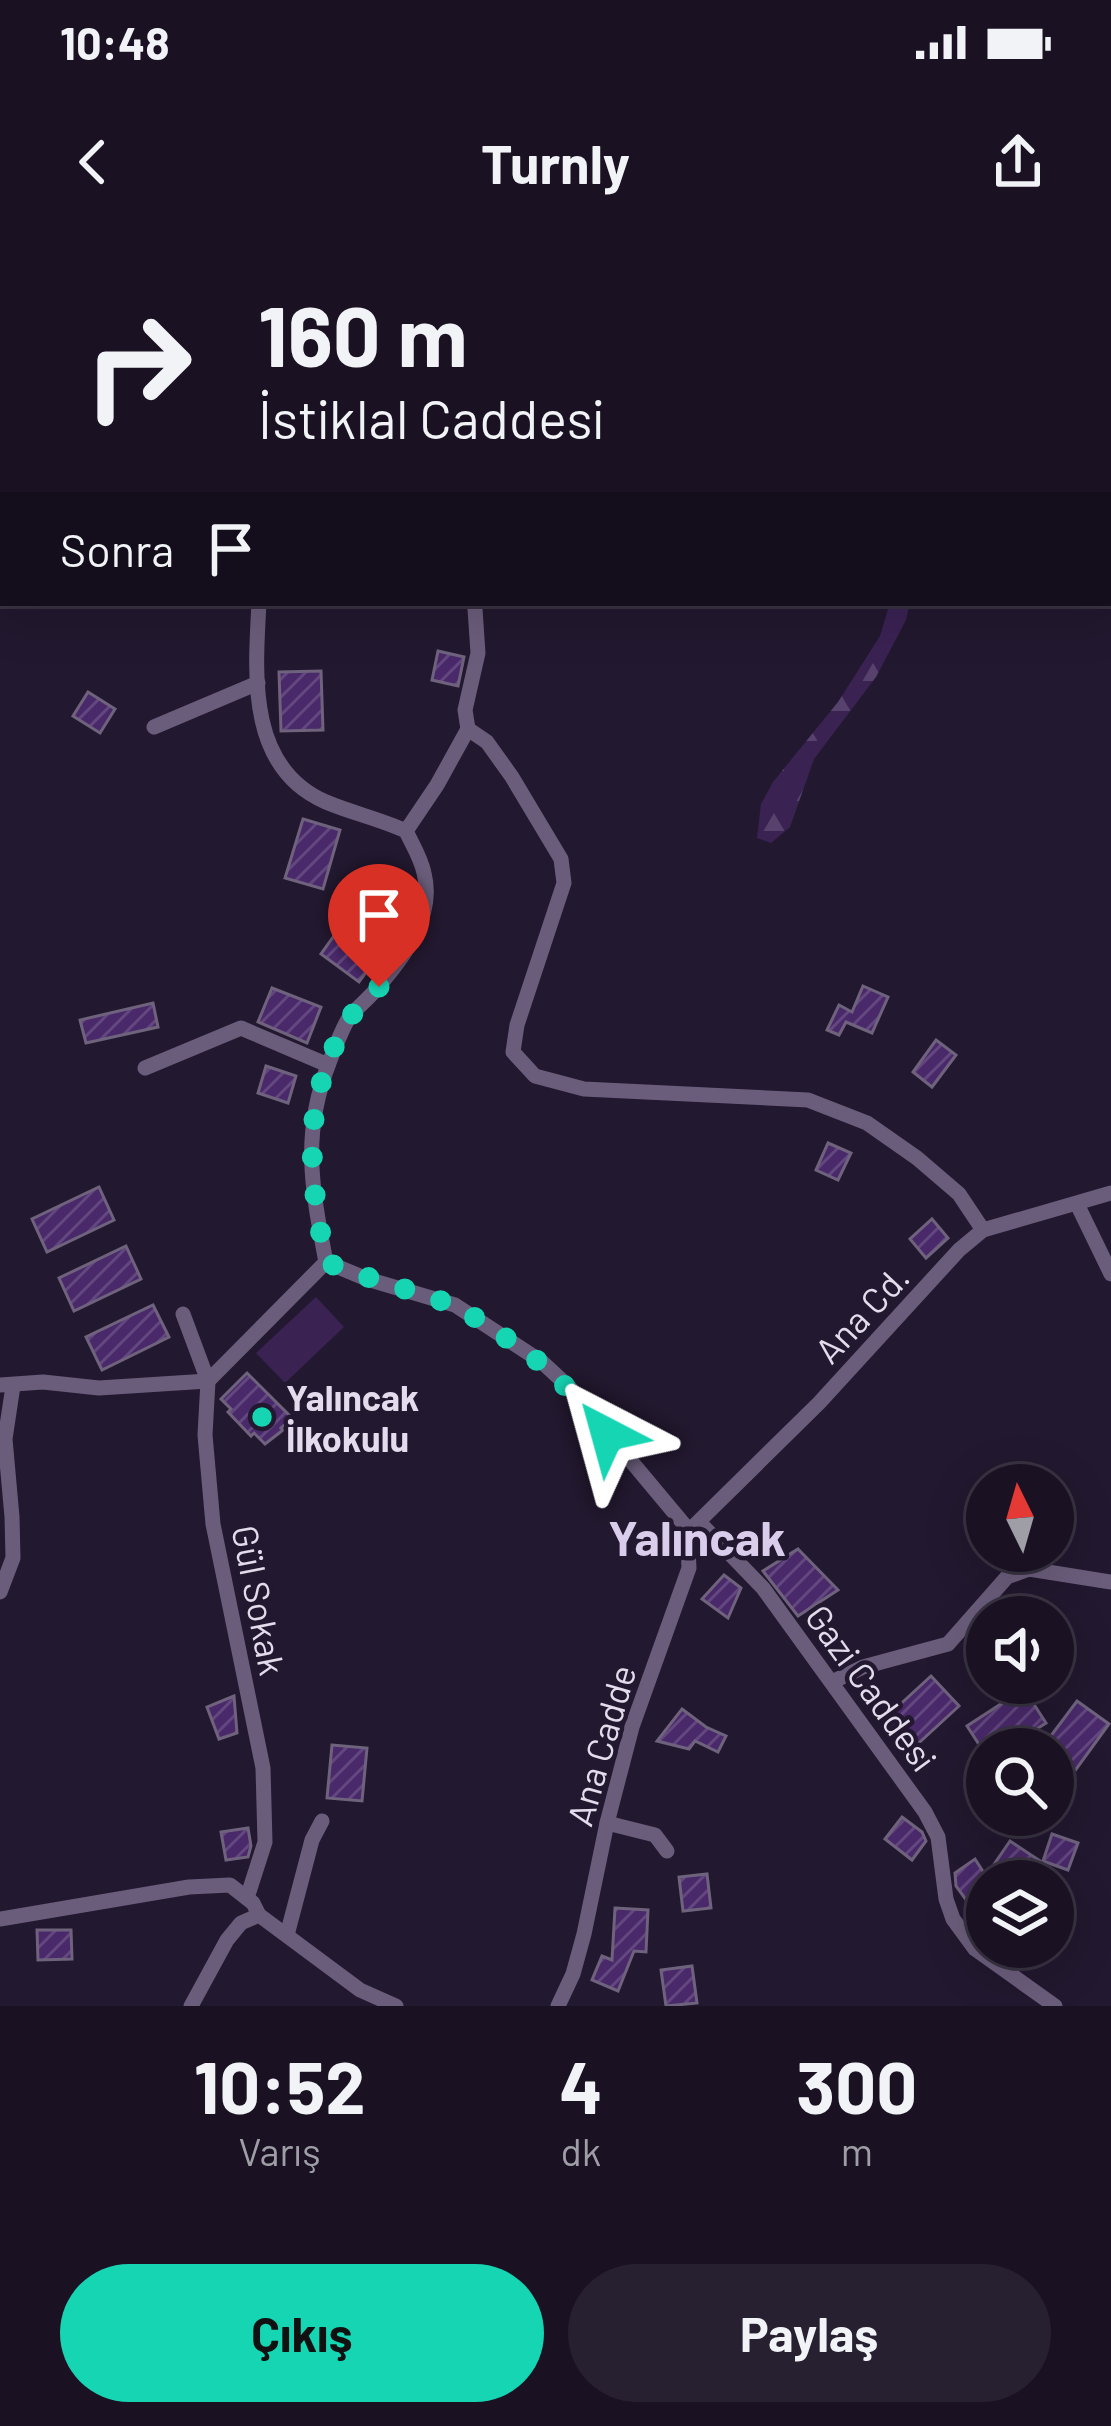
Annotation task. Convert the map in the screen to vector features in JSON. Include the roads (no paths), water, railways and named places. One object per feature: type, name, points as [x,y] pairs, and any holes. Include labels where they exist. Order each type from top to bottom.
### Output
[{"type":"street","points":[[259,606],[258,683],[267,741],[276,762],[294,783],[326,802],[406,831],[424,874],[427,905],[412,943],[349,1018],[316,1103],[310,1143],[326,1262]]},
{"type":"street","points":[[406,831],[468,729],[465,710],[478,653],[476,606]]},
{"type":"street","points":[[154,727],[258,683]]},
{"type":"street","points":[[468,729],[487,742],[561,859],[564,883],[517,1024],[513,1052],[535,1076],[584,1089],[808,1100],[867,1123],[917,1157],[959,1194],[983,1230]]},
{"type":"street","points":[[146,1068],[241,1028],[328,1066]]},
{"type":"street","name":"Ana Cd.","points":[[694,1526],[983,1230],[1111,1193]]},
{"type":"street","points":[[1077,1204],[1111,1274]]},
{"type":"street","points":[[0,1592],[13,1558],[6,1386],[43,1382],[99,1388],[208,1381],[326,1262]]},
{"type":"street","points":[[326,1262],[455,1306],[542,1362],[570,1388],[669,1506],[694,1526]]},
{"type":"street","name":"Gül Sokak","points":[[183,1314],[208,1381],[205,1435],[214,1524],[263,1768],[265,1842],[247,1898]]},
{"type":"street","name":"Gazi Caddesi","points":[[694,1526],[763,1588],[932,1824],[953,1919],[975,1948],[1054,2006]]},
{"type":"street","name":"Ana Cadde","points":[[558,2006],[584,1934],[632,1727],[689,1568],[694,1526]]},
{"type":"street","points":[[832,1682],[863,1667],[948,1644],[1007,1577],[1029,1569],[1111,1582]]},
{"type":"street","points":[[286,1935],[312,1840],[322,1821]]},
{"type":"street","points":[[607,1822],[655,1835],[667,1852]]},
{"type":"street","points":[[0,1919],[189,1887],[230,1886],[253,1903],[259,1915],[360,1990],[396,2006]]},
{"type":"street","points":[[191,2006],[227,1940],[242,1922],[259,1915]]},
{"type":"place","name":"Yalıncak İlkokulu","points":[[262,1417]]},
{"type":"district","name":"Yalıncak","points":[[697,1537]]}]
